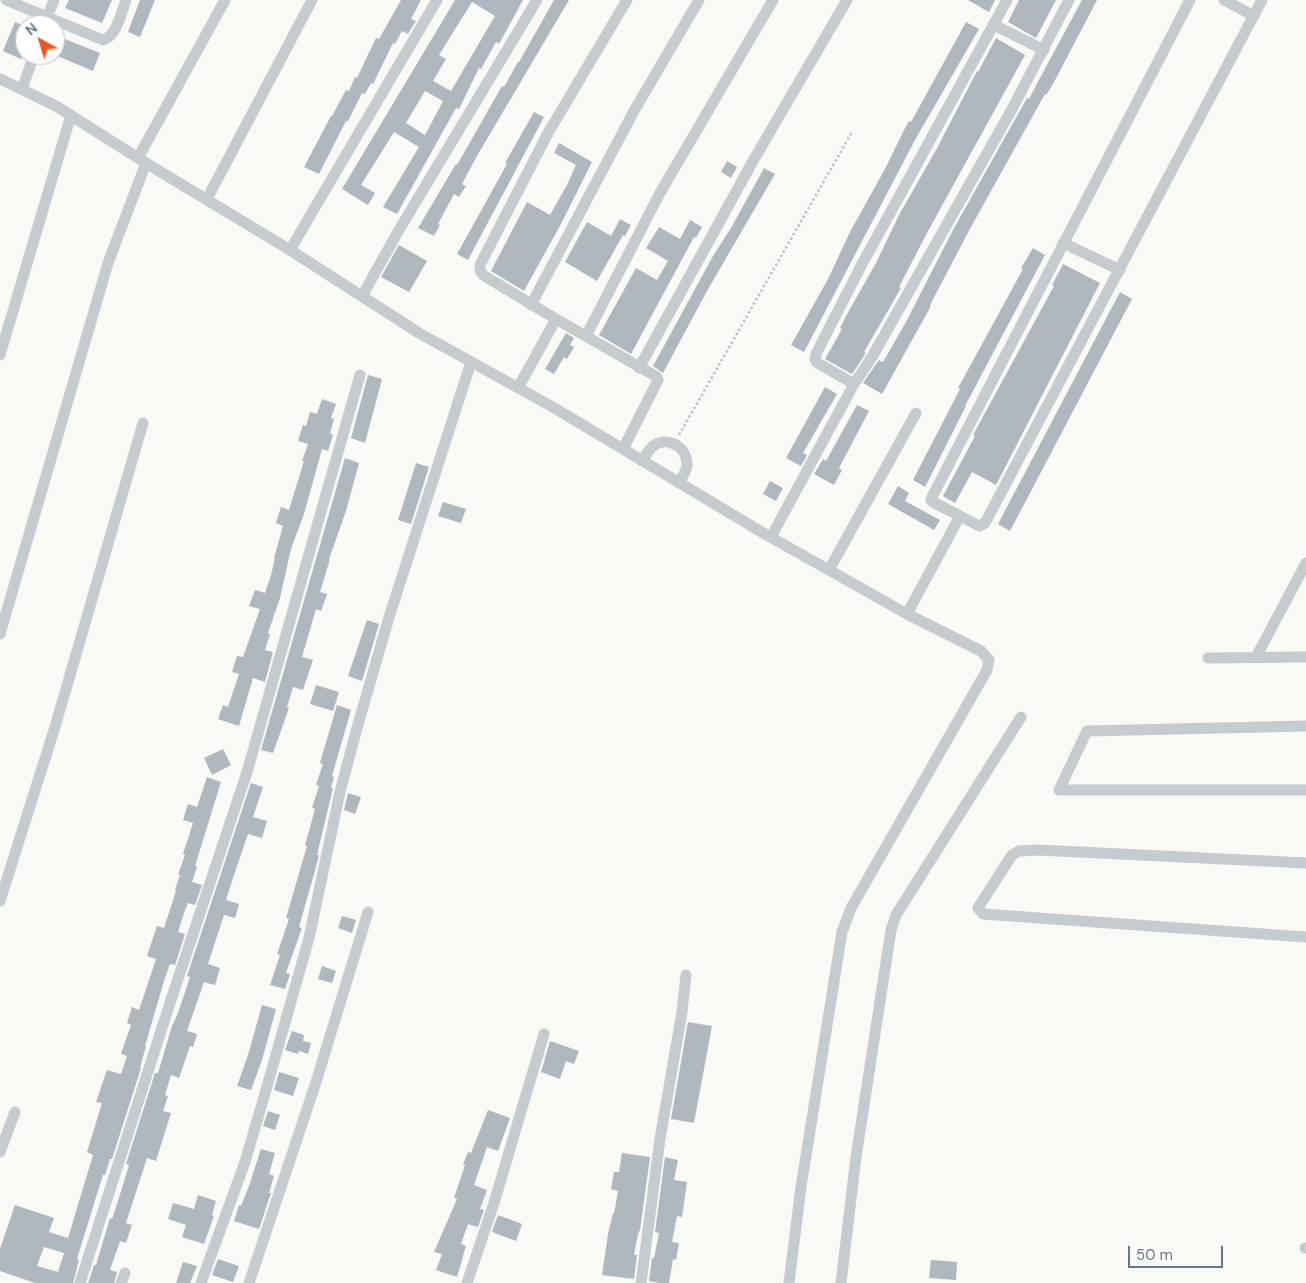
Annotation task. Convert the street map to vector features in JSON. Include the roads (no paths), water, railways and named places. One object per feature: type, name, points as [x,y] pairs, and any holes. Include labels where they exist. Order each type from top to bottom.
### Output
[{"type":"street","points":[[6,0],[35,15]]},
{"type":"street","points":[[48,15],[54,0]]},
{"type":"street","points":[[65,27],[103,40],[109,38],[114,31],[126,0]]},
{"type":"street","points":[[0,634],[108,264],[142,160],[225,0]]},
{"type":"street","points":[[208,199],[312,0]]},
{"type":"street","points":[[290,250],[438,0]]},
{"type":"street","points":[[362,296],[399,230],[536,0]]},
{"type":"street","points":[[623,449],[658,380],[657,377],[556,320],[483,275],[480,265],[548,133],[627,0]]},
{"type":"street","points":[[531,305],[634,111],[699,0]]},
{"type":"street","points":[[586,336],[664,186],[773,0]]},
{"type":"street","points":[[639,368],[753,161],[847,0]]},
{"type":"street","points":[[854,384],[814,359],[884,224],[1007,0]]},
{"type":"street","points":[[771,537],[854,384],[872,357],[1044,50],[1069,0]]},
{"type":"street","points":[[1190,0],[931,499],[933,502],[979,526],[985,523],[1262,0]]},
{"type":"street","points":[[1224,0],[1254,16]]},
{"type":"street","points":[[994,25],[1044,50]]},
{"type":"street","points":[[22,90],[31,65]]},
{"type":"street","points":[[0,79],[71,115],[290,250],[419,333],[518,388],[771,537],[907,614],[981,651],[987,657],[989,663],[851,908],[842,932],[801,1187],[789,1283]]},
{"type":"street","points":[[0,354],[71,115]]},
{"type":"street","points":[[1063,243],[1120,270]]},
{"type":"street","points":[[518,388],[556,320]]},
{"type":"street","points":[[201,1283],[245,1162],[264,1099],[309,938],[340,792],[360,718],[390,614],[471,362]]},
{"type":"street","points":[[80,1283],[247,772],[360,375]]},
{"type":"street","points":[[829,570],[916,413]]},
{"type":"street","points":[[0,902],[55,727],[143,422]]},
{"type":"street","points":[[642,461],[656,444],[668,442],[674,444],[683,451],[687,463],[679,483]]},
{"type":"street","points":[[907,614],[960,516]]},
{"type":"street","points":[[1256,657],[1306,563]]},
{"type":"street","points":[[1208,658],[1306,657]]},
{"type":"street","points":[[841,1283],[856,1157],[891,930],[896,915],[1021,717]]},
{"type":"street","points":[[1306,726],[1087,731],[1059,790],[1306,790]]},
{"type":"street","points":[[1306,863],[1038,850],[1019,851],[1009,858],[978,908],[983,914],[1306,937]]},
{"type":"street","points":[[250,1283],[316,1082],[368,912]]},
{"type":"street","points":[[642,1283],[660,1140],[682,1012],[686,975]]},
{"type":"street","points":[[467,1283],[494,1203],[544,1034]]},
{"type":"street","points":[[0,1152],[15,1112]]}]
